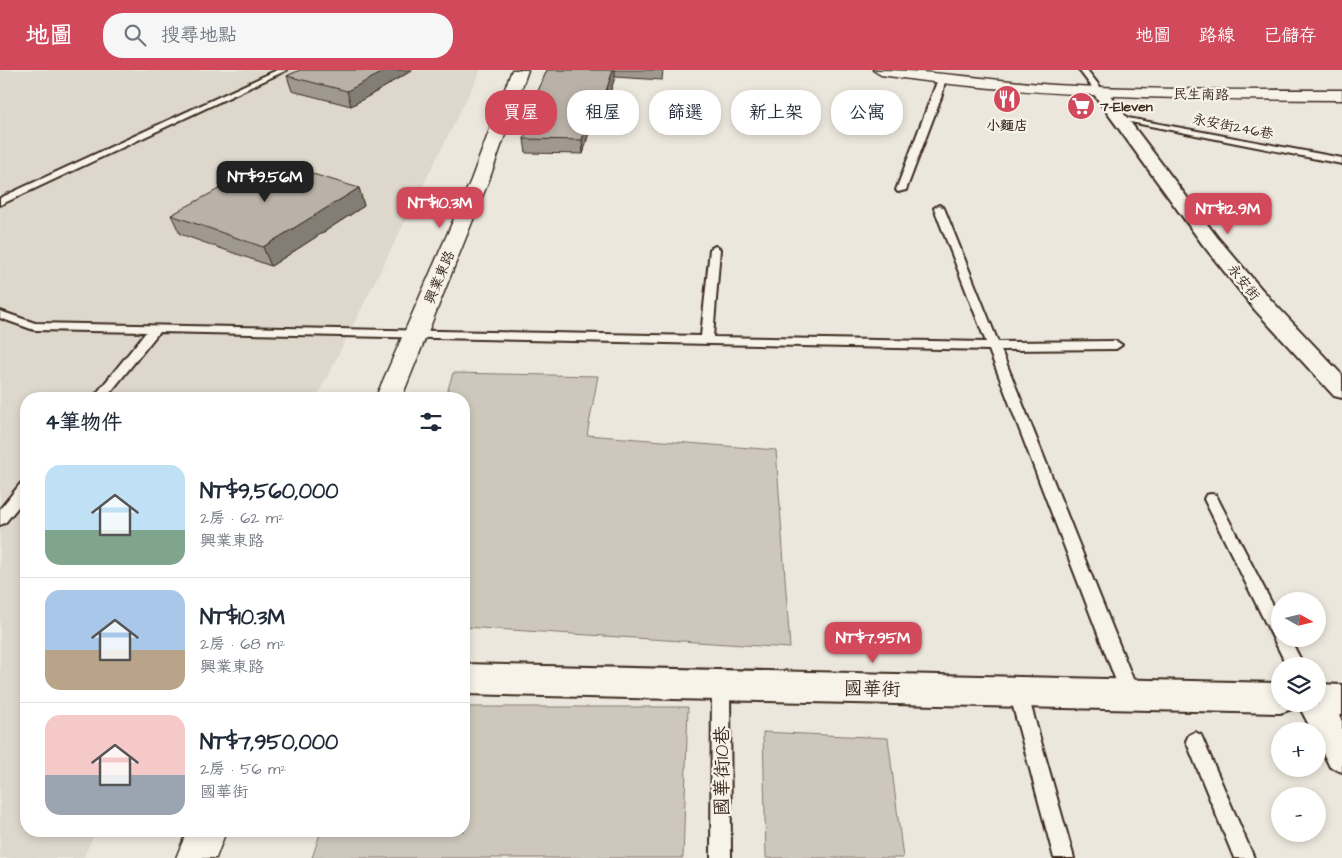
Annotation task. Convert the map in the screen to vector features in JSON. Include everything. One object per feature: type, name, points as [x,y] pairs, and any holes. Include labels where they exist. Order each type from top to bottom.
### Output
[{"type":"street","name":"興業東路","points":[[391,392],[480,180],[520,70]]},
{"type":"street","name":"民生南路","points":[[881,70],[1101,93],[1342,95]]},
{"type":"street","name":"永安街","points":[[1101,93],[1222,255],[1263,305],[1342,390]]},
{"type":"street","name":"國華街","points":[[470,679],[1271,698]]},
{"type":"street","points":[[1326,699],[1342,700]]},
{"type":"street","points":[[1319,712],[1342,755]]},
{"type":"street","points":[[196,858],[205,837]]},
{"type":"lane","points":[[0,202],[283,70]]},
{"type":"lane","name":"永安街","points":[[1083,70],[1101,93]]},
{"type":"lane","points":[[901,190],[938,95],[940,75]]},
{"type":"lane","name":"永安街246巷","points":[[1120,118],[1342,161]]},
{"type":"lane","points":[[940,208],[1130,694]]},
{"type":"lane","points":[[707,340],[715,249]]},
{"type":"lane","points":[[0,314],[34,326],[994,346],[1116,345]]},
{"type":"lane","points":[[104,392],[155,328]]},
{"type":"lane","points":[[0,519],[20,494]]},
{"type":"lane","points":[[1211,499],[1271,617]]},
{"type":"lane","name":"國華街10巷","points":[[721,684],[721,858]]},
{"type":"lane","points":[[1018,692],[1064,858]]},
{"type":"lane","points":[[1195,741],[1244,858]]},
{"type":"shaded area","points":[[0,70],[481,70],[320,392],[20,392],[20,837],[93,837],[83,858],[0,858]]},
{"type":"shaded area","points":[[453,373],[598,376],[587,435],[776,450],[790,648],[470,627],[470,392],[447,392]]},
{"type":"shaded area","points":[[470,707],[688,707],[683,858],[312,858],[319,837],[470,837]]},
{"type":"shaded area","points":[[763,732],[888,738],[903,858],[766,858]]},
{"type":"building","points":[[300,70],[387,70],[347,91],[287,76]]},
{"type":"building","points":[[547,70],[613,70],[606,90],[567,90],[567,135],[583,135],[582,140],[524,139],[525,135],[557,135],[557,90],[538,90]]},
{"type":"building","points":[[270,161],[359,188],[263,247],[171,215]]},
{"type":"place","name":"小麵店","points":[[1007,99]]},
{"type":"place","name":"7-Eleven","points":[[1081,106]]}]
